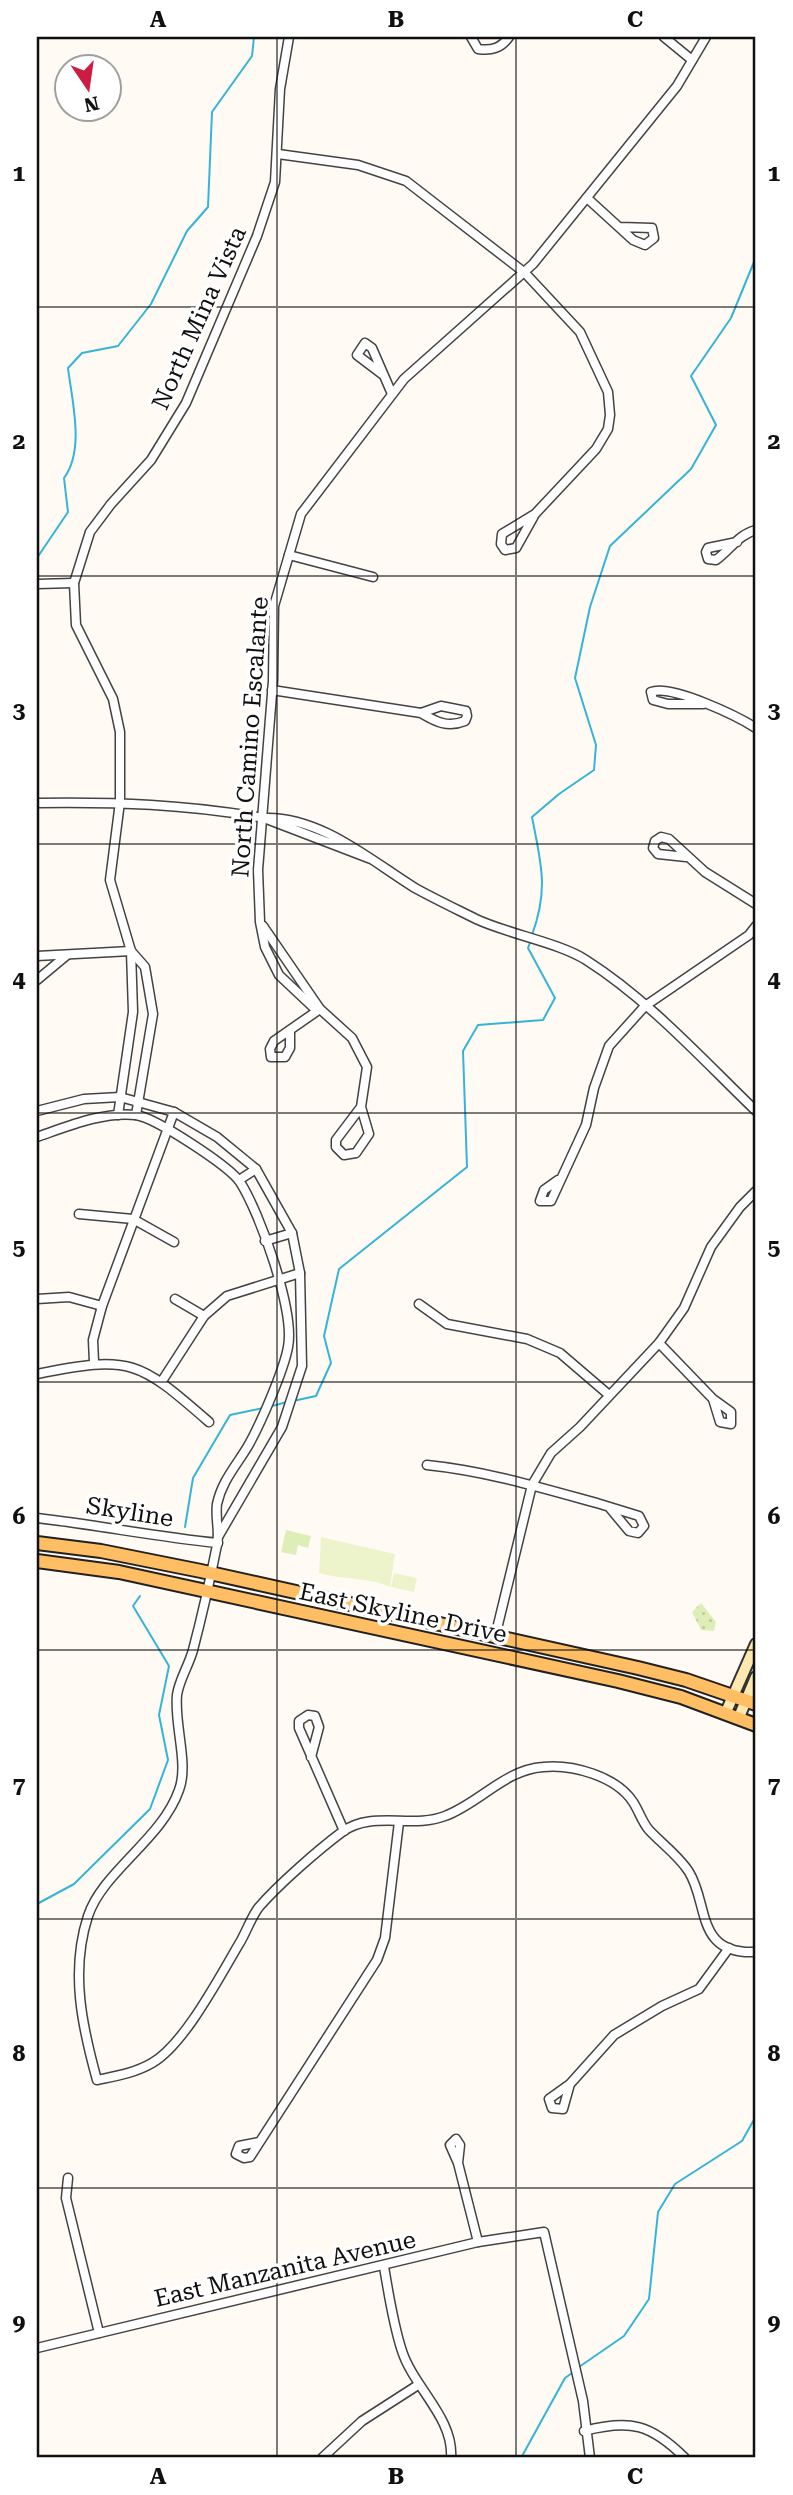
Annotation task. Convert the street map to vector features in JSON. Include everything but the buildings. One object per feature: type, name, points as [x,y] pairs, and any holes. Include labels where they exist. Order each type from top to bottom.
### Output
[{"type":"main road","name":"East Skyline Drive","points":[[37,1543],[102,1551],[163,1563],[436,1623],[686,1679],[751,1702]]},
{"type":"main road","points":[[37,1553],[45,1551],[163,1563]]},
{"type":"main road","name":"East Skyline Drive","points":[[37,1562],[89,1567],[618,1681],[681,1697],[756,1725]]},
{"type":"main road","points":[[336,1620],[364,1620],[425,1634],[431,1632],[436,1623]]},
{"type":"main road","points":[[726,1712],[756,1644]]},
{"type":"main road","points":[[739,1717],[751,1702],[756,1677]]},
{"type":"street","name":"North Mina Vista","points":[[118,1115],[133,1012],[131,951],[110,880],[120,802],[117,712],[76,625],[74,583],[90,532],[111,504],[145,468],[186,403],[268,206],[278,154],[280,89],[289,37]]},
{"type":"street","points":[[471,37],[478,48],[487,50],[501,47],[509,37]]},
{"type":"street","points":[[664,37],[692,61]]},
{"type":"street","name":"North Camino Escalante","points":[[319,1009],[313,1007],[279,975],[265,947],[260,922],[258,870],[264,818],[275,606],[301,514],[392,394],[418,366],[525,273],[677,86],[706,37]]},
{"type":"street","points":[[278,154],[358,164],[397,176],[422,191],[525,273],[580,332],[605,385],[610,415],[601,442],[535,514],[516,548],[505,550],[501,544],[502,534],[535,514]]},
{"type":"street","points":[[587,198],[620,227]]},
{"type":"street","points":[[382,374],[392,394]]},
{"type":"street","points":[[737,542],[744,533],[756,530]]},
{"type":"street","points":[[289,555],[373,577]]},
{"type":"street","points":[[37,584],[74,583]]},
{"type":"street","points":[[703,704],[668,704],[653,700],[651,692],[660,688],[677,691],[741,719],[756,729]]},
{"type":"street","points":[[272,690],[421,713],[439,723],[455,725],[465,721],[467,716],[466,711],[441,706],[421,713]]},
{"type":"street","points":[[37,803],[192,805],[264,818],[283,817],[335,837],[418,889],[478,920],[584,958],[645,1006],[756,1111]]},
{"type":"street","points":[[685,857],[756,904]]},
{"type":"street","name":"North Camino Escalante","points":[[260,922],[319,1009],[352,1038],[367,1067],[361,1107],[369,1134],[356,1153],[344,1155],[336,1147],[336,1140],[361,1107]]},
{"type":"street","points":[[558,1180],[582,1135],[609,1046],[645,1006],[749,935],[756,926]]},
{"type":"street","name":"North Mina Vista","points":[[131,951],[145,967],[153,1014],[136,1115]]},
{"type":"street","points":[[37,956],[131,951]]},
{"type":"street","points":[[37,980],[66,954]]},
{"type":"street","points":[[290,1030],[319,1009]]},
{"type":"street","points":[[37,1111],[84,1099],[120,1097],[174,1112],[217,1137],[256,1169],[292,1233],[300,1273],[304,1332],[302,1366],[282,1427],[218,1540]]},
{"type":"street","points":[[94,1362],[93,1340],[102,1306],[174,1112]]},
{"type":"street","points":[[37,1137],[118,1115],[136,1115],[168,1128],[239,1180],[279,1279],[290,1320],[288,1347],[248,1445],[222,1486],[216,1510],[218,1540],[192,1652],[178,1692],[177,1727],[182,1762],[180,1789],[155,1832],[100,1895],[89,1914],[78,1990],[82,2023],[97,2080],[135,2072],[168,2050],[209,1996],[258,1909],[344,1830],[382,1820],[423,1822],[443,1817],[463,1808],[495,1784],[526,1769],[556,1766],[586,1771],[619,1788],[632,1800],[645,1825],[690,1873],[707,1926],[729,1948],[756,1952]]},
{"type":"street","points":[[239,1180],[256,1169]]},
{"type":"street","points":[[495,1637],[532,1485],[551,1453],[580,1427],[659,1343],[684,1308],[711,1247],[740,1207],[756,1191]]},
{"type":"street","points":[[79,1214],[134,1219],[174,1242]]},
{"type":"street","points":[[265,1241],[292,1233]]},
{"type":"street","points":[[162,1381],[204,1316],[227,1296],[300,1273]]},
{"type":"street","points":[[37,1299],[69,1297],[102,1306]]},
{"type":"street","points":[[175,1299],[204,1316]]},
{"type":"street","points":[[419,1304],[447,1324],[527,1339],[560,1353],[608,1395]]},
{"type":"street","points":[[659,1343],[713,1399]]},
{"type":"street","points":[[37,1374],[94,1362],[116,1363],[162,1381],[209,1422]]},
{"type":"street","points":[[248,1445],[264,1457]]},
{"type":"street","points":[[427,1465],[466,1469],[609,1507]]},
{"type":"street","name":"Skyline","points":[[37,1518],[106,1527],[142,1536],[218,1540]]},
{"type":"street","points":[[311,1757],[344,1830]]},
{"type":"street","points":[[259,2142],[377,1961],[385,1938],[399,1822]]},
{"type":"street","points":[[570,2084],[614,2035],[662,2006],[699,1989],[729,1948]]},
{"type":"street","points":[[457,2163],[478,2242]]},
{"type":"street","points":[[68,2178],[66,2198],[99,2333]]},
{"type":"street","name":"East Manzanita Avenue","points":[[37,2348],[384,2267],[478,2242],[544,2232],[583,2401],[584,2431]]},
{"type":"street","points":[[384,2267],[403,2353],[418,2385],[440,2415],[451,2458]]},
{"type":"street","points":[[322,2458],[362,2421],[418,2385]]},
{"type":"street","points":[[590,2458],[584,2431],[608,2425],[637,2423],[670,2443],[685,2458]]},
{"type":"green space","points":[[286,1530],[311,1536],[308,1548],[298,1545],[296,1555],[281,1552]]},
{"type":"green space","points":[[321,1537],[395,1554],[390,1587],[319,1573]]},
{"type":"green space","points":[[394,1573],[417,1578],[414,1592],[391,1587]]},
{"type":"green space","points":[[701,1603],[716,1622],[714,1631],[701,1630],[692,1612]]},
{"type":"waterway","points":[[37,558],[68,512],[64,478],[70,467],[76,440],[68,368],[82,353],[118,346],[151,304],[187,231],[208,207],[212,112],[252,56],[254,37]]},
{"type":"waterway","points":[[532,935],[542,889],[532,817],[594,770],[596,745],[575,678],[590,607],[610,546],[691,469],[716,425],[691,376],[731,318],[756,257]]},
{"type":"waterway","points":[[293,1401],[316,1396],[331,1363],[324,1336],[339,1269],[467,1167],[463,1051],[478,1025],[543,1020],[555,998],[528,948],[531,940]]},
{"type":"waterway","points":[[272,1406],[287,1402]]},
{"type":"waterway","points":[[185,1527],[193,1478],[230,1415],[263,1408]]},
{"type":"waterway","points":[[37,1904],[74,1884],[150,1809],[168,1760],[159,1715],[169,1666],[133,1606],[140,1596]]},
{"type":"waterway","points":[[579,2367],[624,2336],[649,2299],[658,2212],[675,2184],[742,2141],[756,2116]]},
{"type":"waterway","points":[[521,2458],[565,2378],[572,2373]]}]
